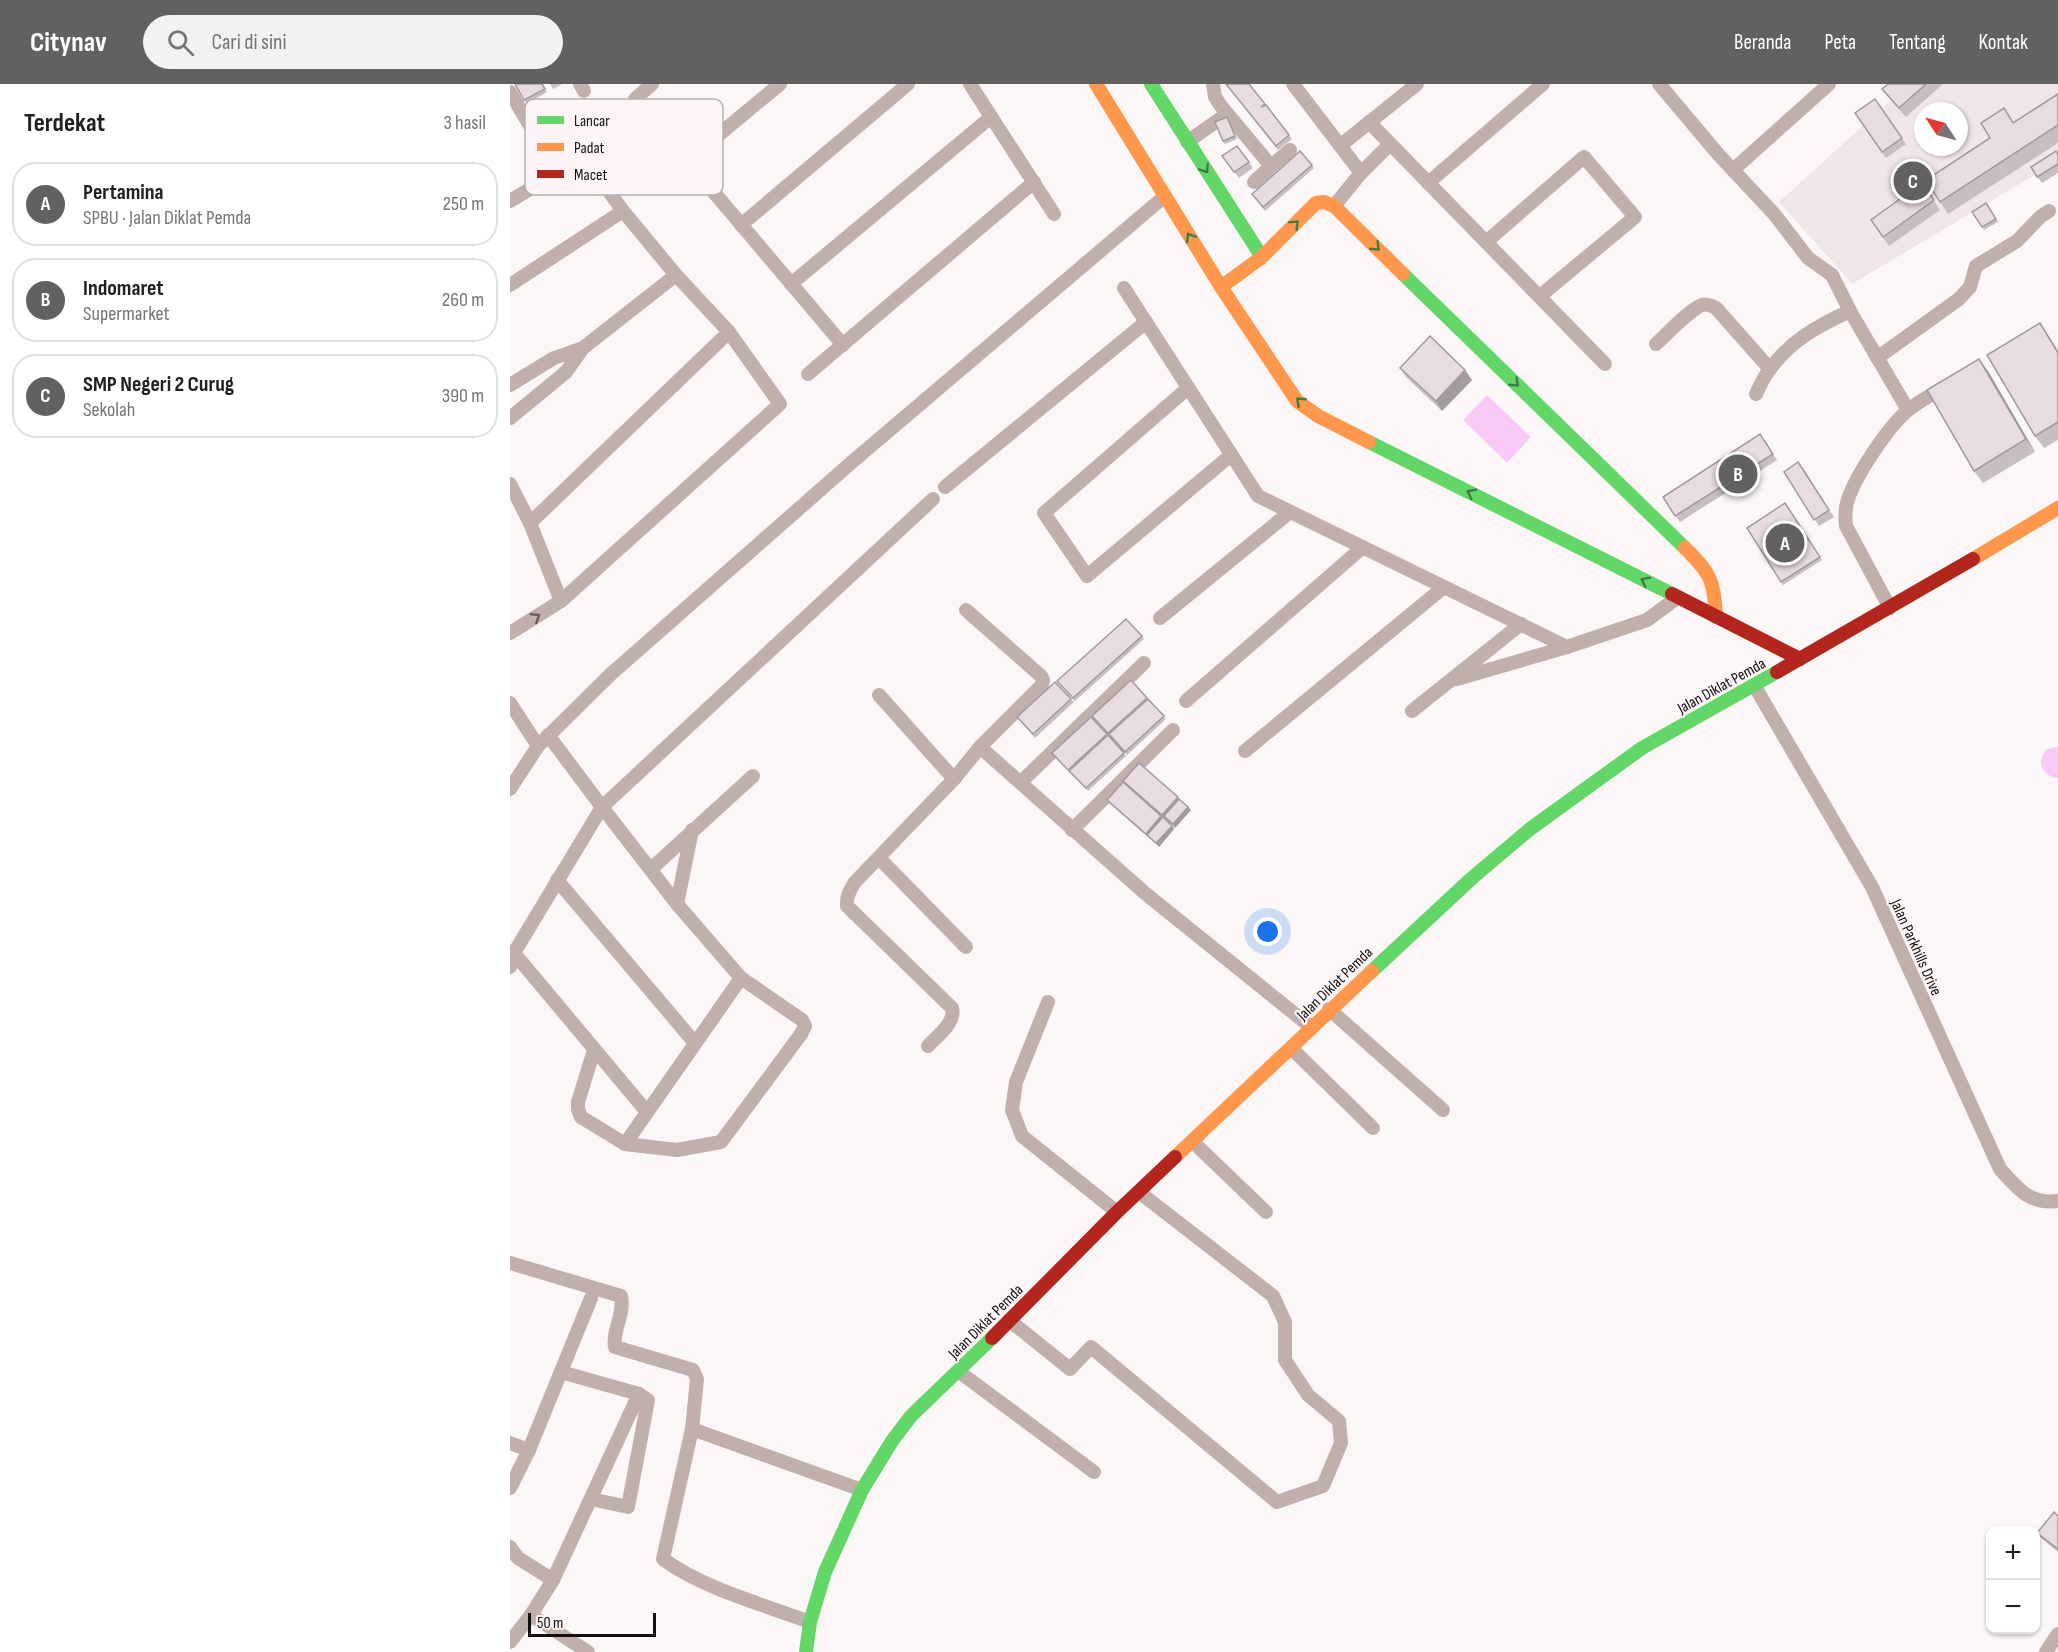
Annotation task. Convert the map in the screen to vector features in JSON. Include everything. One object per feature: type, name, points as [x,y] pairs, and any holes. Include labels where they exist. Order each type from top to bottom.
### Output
[{"type":"street","points":[[634,99],[652,84]]},
{"type":"street","points":[[723,131],[780,84]]},
{"type":"street","points":[[741,225],[908,84]]},
{"type":"street","points":[[970,84],[1054,214]]},
{"type":"street","points":[[1096,84],[1165,196],[1225,284],[1297,401],[1318,416],[1800,659]]},
{"type":"street","points":[[1150,84],[1258,260]]},
{"type":"street","points":[[1213,84],[1215,98],[1271,166]]},
{"type":"street","points":[[1293,84],[1361,173]]},
{"type":"street","points":[[1341,145],[1417,84]]},
{"type":"street","points":[[1428,183],[1544,84]]},
{"type":"street","points":[[1659,84],[1775,215],[1808,258],[1832,275],[1850,311],[1908,410]]},
{"type":"street","points":[[1734,170],[1829,84]]},
{"type":"street","points":[[510,92],[525,117]]},
{"type":"street","points":[[1187,142],[1227,114]]},
{"type":"street","points":[[791,284],[992,117]]},
{"type":"street","points":[[1369,122],[1605,364]]},
{"type":"street","points":[[1334,206],[1361,173],[1390,144]]},
{"type":"street","points":[[1254,182],[1290,150]]},
{"type":"street","points":[[1486,242],[1584,157],[1635,217],[1540,297]]},
{"type":"street","points":[[808,374],[1034,182]]},
{"type":"street","points":[[510,201],[525,192]]},
{"type":"street","points":[[510,633],[561,601],[780,404],[729,332],[676,275],[611,195]]},
{"type":"street","points":[[716,195],[843,345]]},
{"type":"street","points":[[510,789],[538,746],[611,674],[843,470],[1165,196]]},
{"type":"street","points":[[1225,284],[1258,260],[1316,203],[1324,202],[1334,206],[1706,568],[1712,578],[1715,592],[1716,617]]},
{"type":"street","points":[[510,285],[622,211]]},
{"type":"street","points":[[1877,358],[1959,299],[1970,287],[1976,266],[2017,241],[2049,211]]},
{"type":"street","points":[[510,417],[566,372],[583,348],[676,275]]},
{"type":"street","points":[[1124,288],[1258,496],[1567,647]]},
{"type":"street","points":[[1656,344],[1692,312],[1704,304],[1710,305],[1716,308],[1770,369]]},
{"type":"street","points":[[1756,394],[1770,369],[1795,343],[1813,328],[1850,311]]},
{"type":"street","points":[[945,487],[1146,322]]},
{"type":"street","points":[[530,523],[729,332]]},
{"type":"street","points":[[510,385],[554,358],[583,348]]},
{"type":"street","points":[[1890,609],[1846,526],[1847,504],[1861,474],[1895,422],[1908,410],[1958,379]]},
{"type":"street","points":[[1188,388],[1044,513],[1087,576],[1232,455]]},
{"type":"street","points":[[510,484],[530,523],[561,601]]},
{"type":"street","points":[[647,1112],[512,960],[602,807],[933,499]]},
{"type":"street","name":"Jalan Diklat Pemda","points":[[806,1652],[810,1622],[825,1572],[847,1520],[862,1490],[892,1441],[911,1416],[1117,1212],[1291,1048],[1329,1009],[1472,878],[1551,813],[1642,748],[1890,609],[2058,508]]},
{"type":"street","points":[[1160,618],[1290,512]]},
{"type":"street","points":[[1186,701],[1363,547]]},
{"type":"street","points":[[1245,751],[1444,586]]},
{"type":"street","points":[[1449,681],[1567,647],[1647,620],[1677,598]]},
{"type":"street","points":[[928,1046],[952,1020],[954,1012],[952,1008],[847,906],[849,890],[980,747],[1042,685],[1043,680],[966,610]]},
{"type":"street","points":[[1412,711],[1521,624]]},
{"type":"street","points":[[1021,782],[1144,663]]},
{"type":"street","name":"Jalan Parkhills Drive","points":[[1754,685],[1872,887],[2000,1169],[2023,1194],[2047,1202],[2058,1201]]},
{"type":"street","points":[[879,695],[954,778]]},
{"type":"street","points":[[510,703],[538,746]]},
{"type":"street","points":[[1072,830],[1173,730]]},
{"type":"street","points":[[548,735],[677,904],[741,978],[802,1020],[805,1026],[721,1142],[677,1150],[625,1144],[581,1117],[578,1102],[594,1050]]},
{"type":"street","points":[[980,747],[1146,894],[1311,1027]]},
{"type":"street","points":[[651,869],[753,776]]},
{"type":"street","points":[[677,904],[692,830]]},
{"type":"street","points":[[879,858],[966,947]]},
{"type":"street","points":[[557,880],[695,1043]]},
{"type":"street","points":[[625,1144],[741,978]]},
{"type":"street","points":[[1048,1002],[1016,1082],[1012,1110],[1014,1117],[1022,1136],[1117,1212]]},
{"type":"street","points":[[1329,1009],[1443,1110]]},
{"type":"street","points":[[1291,1048],[1373,1128]]},
{"type":"street","points":[[1192,1141],[1266,1212]]},
{"type":"street","points":[[1009,1320],[1070,1369],[1090,1347],[1277,1502],[1323,1486],[1341,1443],[1338,1421],[1308,1395],[1285,1360],[1285,1322],[1273,1296],[1139,1192]]},
{"type":"street","points":[[510,1263],[621,1296],[623,1306],[614,1341],[615,1347],[693,1370],[697,1379],[692,1429],[663,1559],[706,1583],[810,1622]]},
{"type":"street","points":[[510,1488],[529,1450],[591,1298]]},
{"type":"street","points":[[958,1371],[1094,1472]]},
{"type":"street","points":[[561,1372],[639,1394],[648,1400],[628,1507],[591,1499]]},
{"type":"street","points":[[510,1642],[531,1615],[553,1580],[639,1394]]},
{"type":"street","points":[[692,1429],[862,1490]]},
{"type":"street","points":[[510,1443],[529,1450]]},
{"type":"street","points":[[510,1547],[518,1558],[553,1580]]},
{"type":"street","points":[[531,1615],[588,1652]]},
{"type":"street","points":[[2046,1652],[2058,1634]]},
{"type":"shaded area","points":[[1909,84],[2058,84],[2058,161],[1852,284],[1779,202]]},
{"type":"shaded area","points":[[1487,395],[1531,437],[1507,463],[1463,420]]},
{"type":"building","points":[[515,84],[542,84],[545,89],[524,100]]},
{"type":"building","points":[[1226,84],[1249,84],[1265,104],[1261,107],[1266,105],[1289,135],[1276,146]]},
{"type":"building","points":[[1888,84],[1926,84],[1899,108],[1882,89]]},
{"type":"building","points":[[2058,94],[2058,125],[1940,202],[1926,180],[1963,156],[1968,156],[1968,152],[1990,138],[1981,123],[2004,108],[2013,123]]},
{"type":"building","points":[[1875,99],[1902,138],[1882,152],[1855,113]]},
{"type":"building","points":[[1227,117],[1235,136],[1223,141],[1215,122]]},
{"type":"building","points":[[1237,146],[1249,162],[1234,172],[1222,156]]},
{"type":"building","points":[[1300,151],[1312,165],[1263,207],[1252,194]]},
{"type":"building","points":[[2056,151],[2058,164],[2037,177],[2031,167]]},
{"type":"building","points":[[1922,183],[1934,200],[1883,237],[1871,220]]},
{"type":"building","points":[[1986,203],[1996,219],[1982,227],[1972,212]]},
{"type":"building","points":[[2040,323],[2058,353],[2058,422],[2035,436],[1987,355]]},
{"type":"building","points":[[1430,336],[1465,370],[1436,401],[1400,368]]},
{"type":"building","points":[[1979,359],[2026,439],[1974,471],[1927,390]]},
{"type":"building","points":[[1760,434],[1773,454],[1675,516],[1663,497]]},
{"type":"building","points":[[1798,462],[1829,510],[1814,520],[1784,472]]},
{"type":"building","points":[[1785,503],[1820,557],[1781,582],[1747,528]]},
{"type":"building","points":[[1126,619],[1142,636],[1073,698],[1057,681]]},
{"type":"building","points":[[1131,680],[1147,698],[1108,733],[1092,716]]},
{"type":"building","points":[[1055,682],[1071,699],[1033,734],[1017,717]]},
{"type":"building","points":[[1148,699],[1164,716],[1125,752],[1109,734]]},
{"type":"building","points":[[1091,717],[1107,734],[1068,770],[1052,753]]},
{"type":"building","points":[[1108,735],[1124,753],[1086,788],[1069,771]]},
{"type":"building","points":[[1139,763],[1178,797],[1162,815],[1123,781]]},
{"type":"building","points":[[1123,782],[1161,816],[1146,834],[1107,800]]},
{"type":"building","points":[[1179,799],[1188,807],[1173,824],[1164,816]]},
{"type":"building","points":[[1163,817],[1172,826],[1156,843],[1147,835]]},
{"type":"building","points":[[2054,1512],[2058,1516],[2058,1549],[2040,1535],[2040,1529]]},
{"type":"traffic: fast","points":[[1151,84],[1262,257]]},
{"type":"traffic: fast","points":[[1403,274],[1685,548]]},
{"type":"traffic: fast","points":[[1369,442],[1672,594]]},
{"type":"traffic: fast","points":[[1372,971],[1472,878],[1530,829],[1642,748],[1777,672]]},
{"type":"traffic: fast","points":[[806,1652],[810,1622],[825,1572],[862,1490],[892,1441],[911,1416],[992,1338]]},
{"type":"traffic: slow","points":[[1096,84],[1221,287],[1297,401],[1318,416],[1369,442]]},
{"type":"traffic: slow","points":[[1221,287],[1262,257],[1316,203],[1324,202],[1334,206],[1403,274]]},
{"type":"traffic: slow","points":[[1973,559],[2058,508]]},
{"type":"traffic: slow","points":[[1685,548],[1710,578],[1716,617]]},
{"type":"traffic: slow","points":[[1175,1157],[1372,971]]},
{"type":"traffic: jam","points":[[1777,672],[1973,559]]},
{"type":"traffic: jam","points":[[1672,594],[1800,659]]},
{"type":"traffic: jam","points":[[992,1338],[1175,1157]]},
{"type":"place","name":"SMP Negeri 2 Curug","points":[[1913,181]]},
{"type":"place","name":"Indomaret","points":[[1738,474]]},
{"type":"place","name":"Pertamina","points":[[1785,543]]}]
